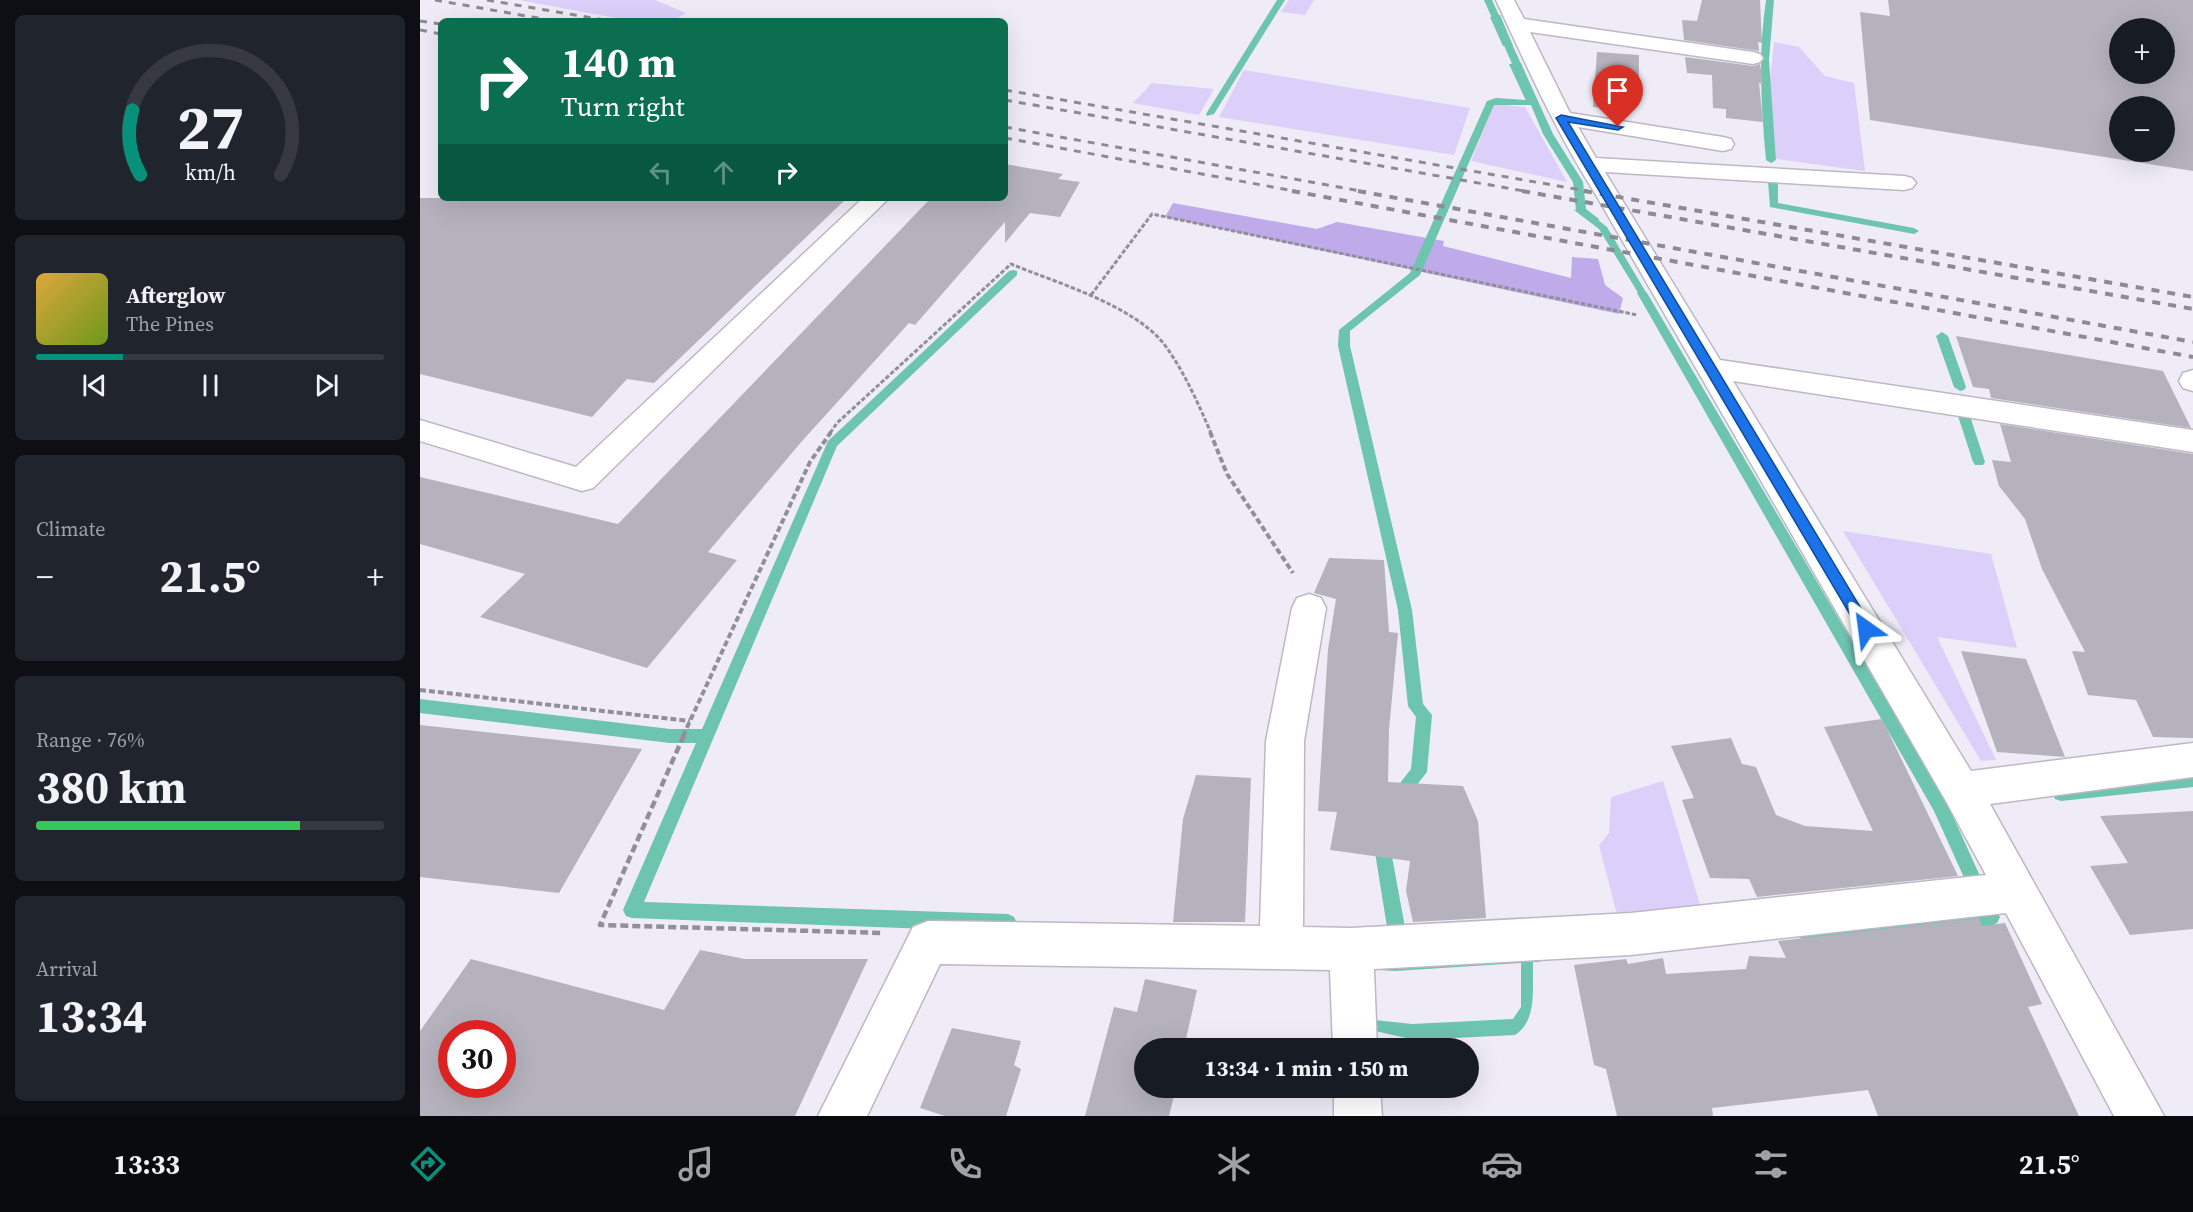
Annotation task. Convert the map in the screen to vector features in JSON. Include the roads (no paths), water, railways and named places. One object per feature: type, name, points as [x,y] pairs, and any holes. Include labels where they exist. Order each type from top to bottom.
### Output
[{"type":"street","points":[[1511,12],[1753,58]]},
{"type":"street","points":[[1511,12],[1561,118],[1587,164],[1608,195],[1961,790],[2140,1116]]},
{"type":"street","points":[[1561,118],[1723,144]]},
{"type":"street","points":[[1587,164],[1904,183]]},
{"type":"street","points":[[420,430],[582,480],[874,201]]},
{"type":"street","points":[[1711,369],[2193,441]]},
{"type":"street","points":[[1281,949],[1285,741],[1309,608]]},
{"type":"street","points":[[1961,790],[2193,760]]},
{"type":"street","points":[[842,1116],[928,942],[1351,950],[1631,934],[2016,892]]},
{"type":"street","points":[[1351,950],[1355,1038]]},
{"type":"street","points":[[1357,1098],[1358,1116]]},
{"type":"waterway","points":[[1210,114],[1281,0]]},
{"type":"waterway","points":[[1488,0],[1548,134],[1578,182],[1581,210],[1594,219]]},
{"type":"waterway","points":[[1770,0],[1765,60],[1771,160]]},
{"type":"waterway","points":[[1398,796],[1419,772],[1424,715],[1416,706],[1405,610],[1344,346],[1345,330],[1415,275],[1490,103],[1496,101],[1534,103]]},
{"type":"waterway","points":[[1773,181],[1773,205],[1914,231]]},
{"type":"waterway","points":[[707,736],[832,444],[1013,273]]},
{"type":"waterway","points":[[1642,293],[1940,806],[1972,876]]},
{"type":"waterway","points":[[1942,336],[1960,387]]},
{"type":"waterway","points":[[1964,416],[1979,462]]},
{"type":"waterway","points":[[420,706],[670,736],[707,736]]},
{"type":"waterway","points":[[707,736],[632,910],[1008,923]]},
{"type":"waterway","points":[[2061,794],[2193,780]]},
{"type":"waterway","points":[[1381,840],[1397,933]]},
{"type":"waterway","points":[[1808,935],[1991,917]]},
{"type":"railway","points":[[435,0],[538,18]]},
{"type":"railway","points":[[487,0],[592,18]]},
{"type":"railway","points":[[420,21],[438,24]]},
{"type":"railway","points":[[420,30],[438,33]]},
{"type":"railway","points":[[1008,91],[1593,192]]},
{"type":"railway","points":[[1008,101],[1530,192]]},
{"type":"railway","points":[[1008,128],[1366,192]]},
{"type":"railway","points":[[1008,139],[1300,192]]},
{"type":"railway","points":[[1292,191],[2193,357]]},
{"type":"railway","points":[[1358,191],[2193,342]]},
{"type":"railway","points":[[1522,191],[2193,309]]},
{"type":"railway","points":[[1584,191],[2193,297]]}]
